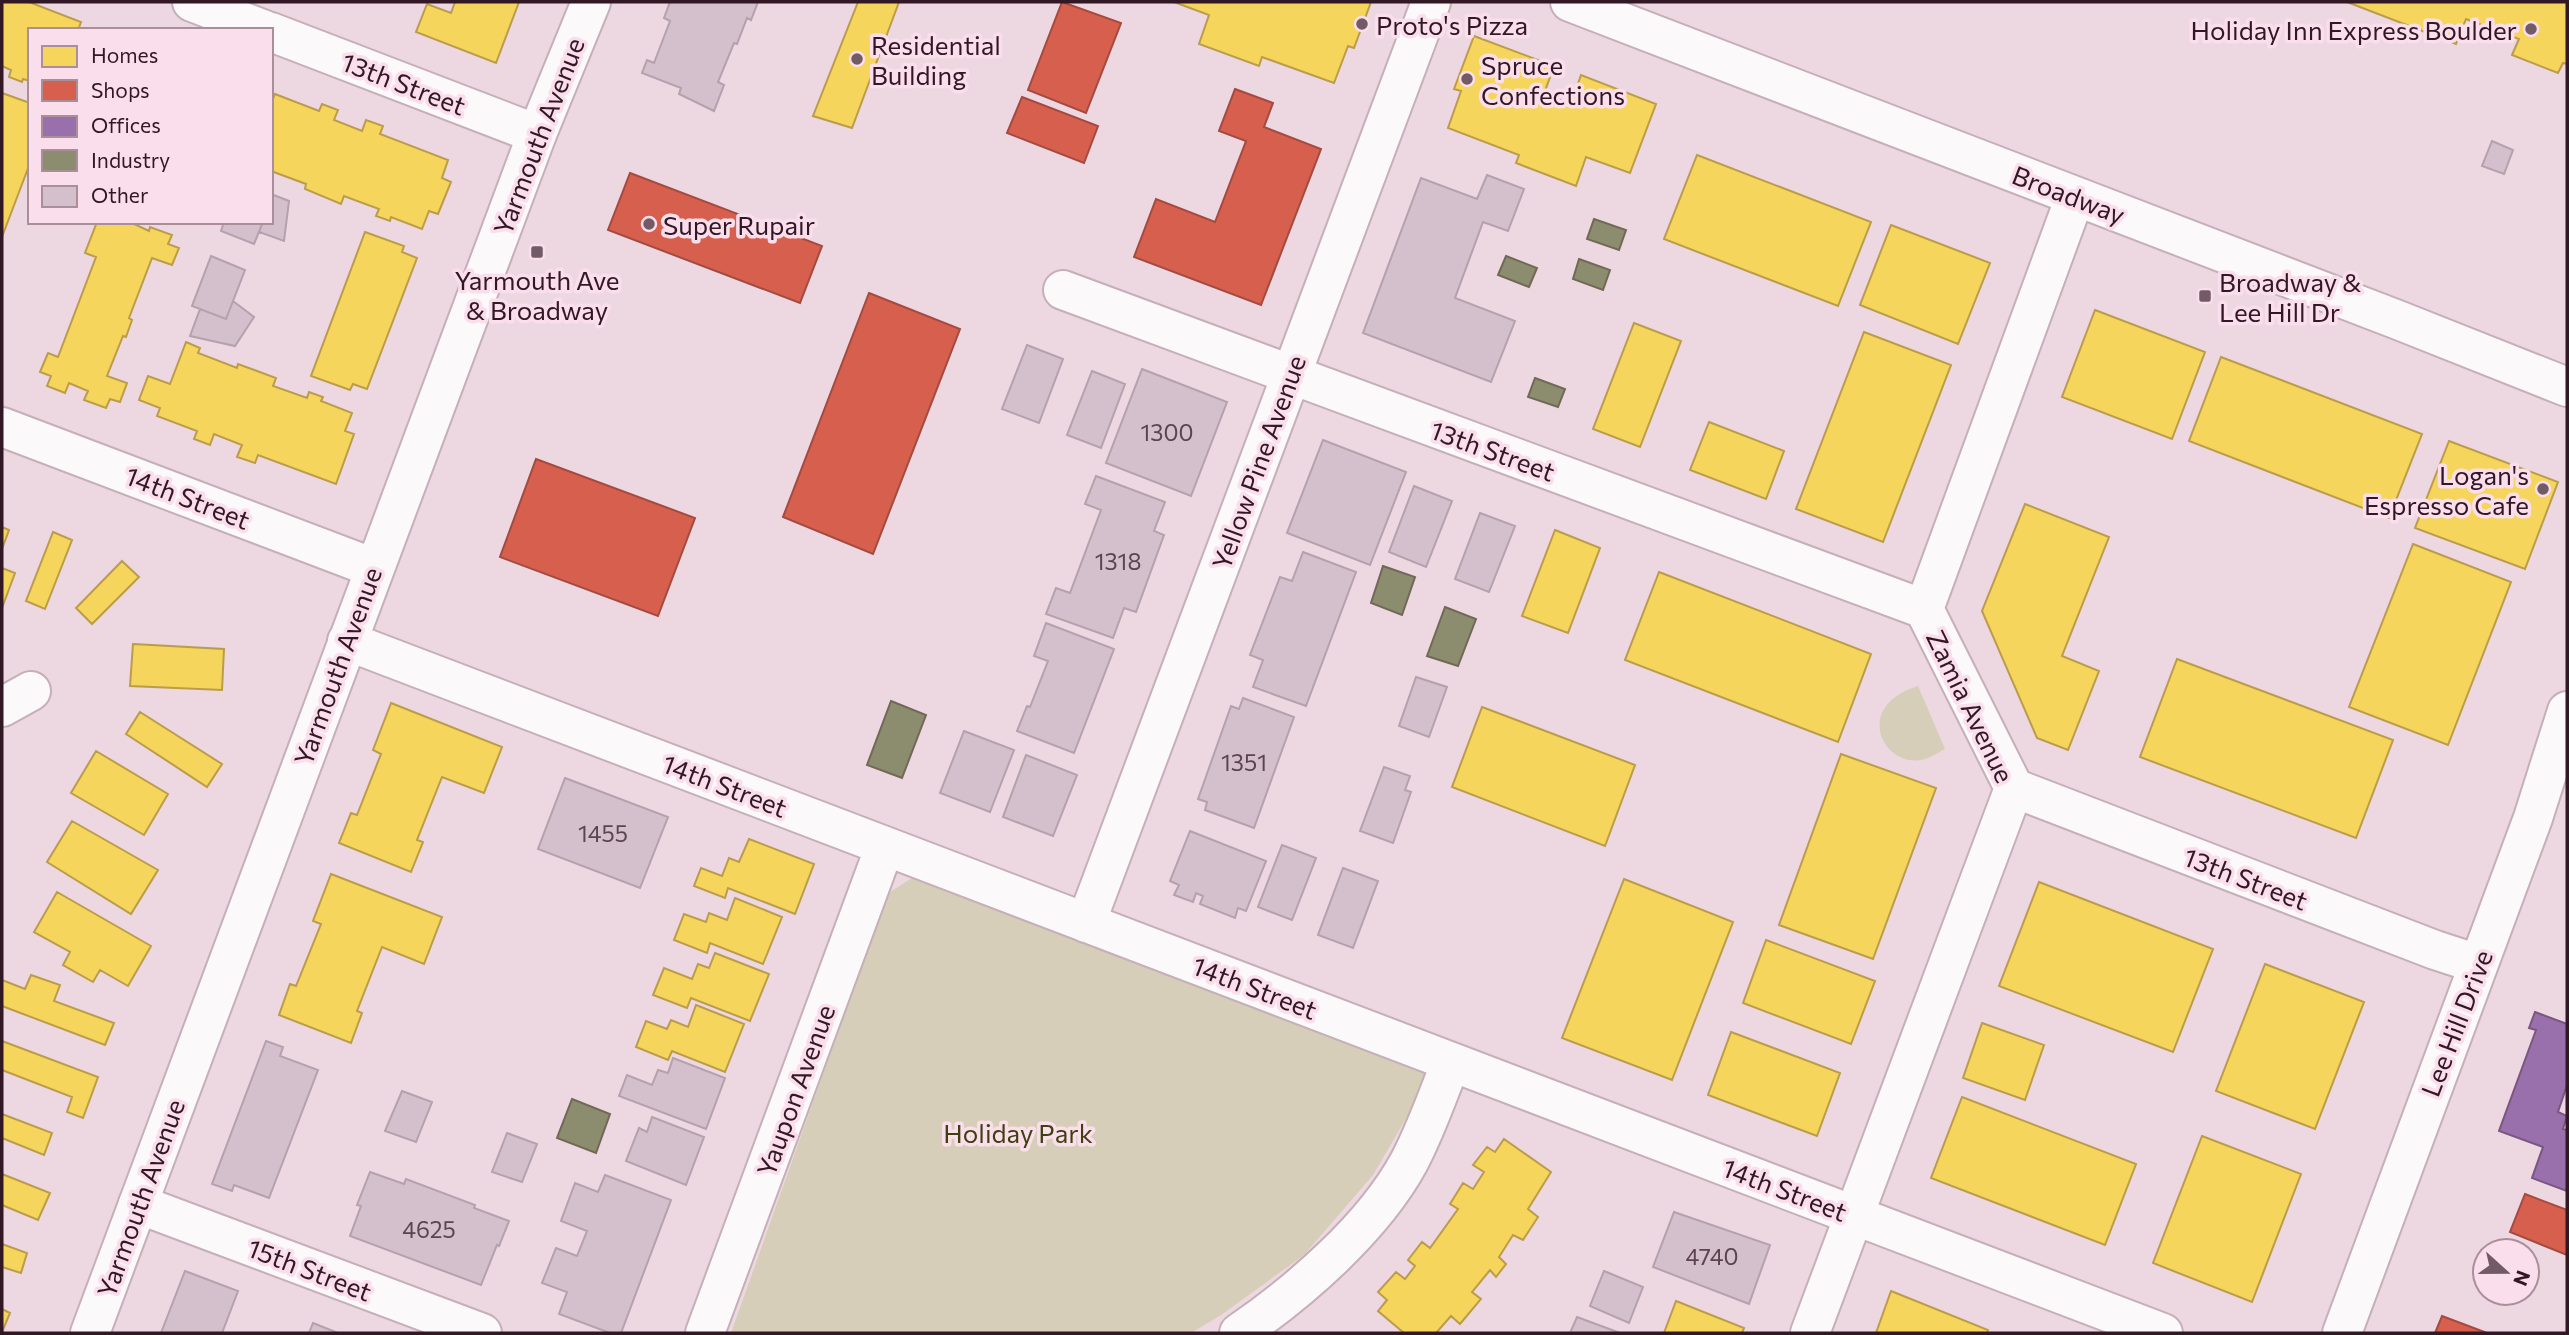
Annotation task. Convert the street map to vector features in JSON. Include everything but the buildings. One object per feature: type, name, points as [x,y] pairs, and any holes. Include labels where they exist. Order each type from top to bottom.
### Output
[{"type":"street","points":[[192,2],[260,28]]},
{"type":"street","name":"Yarmouth Avenue","points":[[90,1333],[537,134],[591,2]]},
{"type":"street","name":"Yellow Pine Avenue","points":[[1086,923],[1430,2]]},
{"type":"street","name":"Broadway","points":[[1570,2],[2567,387]]},
{"type":"street","name":"13th Street","points":[[273,33],[537,134]]},
{"type":"street","name":"Zamia Avenue","points":[[1810,1333],[2014,788],[1924,609],[2075,197]]},
{"type":"street","name":"13th Street","points":[[1063,290],[1924,609]]},
{"type":"street","name":"14th Street","points":[[2,427],[374,568]]},
{"type":"street","name":"14th Street","points":[[347,641],[2163,1333]]},
{"type":"street","name":"Lee Hill Drive","points":[[2342,1333],[2533,818],[2567,711]]},
{"type":"street","name":"13th Street","points":[[2014,788],[2435,950],[2478,964]]},
{"type":"street","name":"Yaupon Avenue","points":[[705,1333],[885,846]]},
{"type":"street","points":[[1239,1333],[1316,1272],[1346,1243],[1380,1202],[1408,1163],[1451,1062]]},
{"type":"street","name":"15th Street","points":[[138,1204],[482,1333]]},
{"type":"green space","points":[[1918,686],[1945,749],[1925,759],[1910,760],[1897,756],[1887,747],[1881,735],[1880,721],[1885,708],[1897,696]]},
{"type":"green space","name":"Holiday Park","points":[[915,876],[1425,1074],[1411,1110],[1373,1175],[1304,1255],[1221,1315],[1191,1333],[731,1333],[887,894]]},
{"type":"place","name":"Proto's Pizza","points":[[1362,24]]},
{"type":"place","name":"Holiday Inn Express Boulder","points":[[2531,29]]},
{"type":"place","name":"Residential Building","points":[[857,59]]},
{"type":"place","name":"Spruce Confections","points":[[1467,79]]},
{"type":"place","name":"Super Rupair","points":[[649,224]]},
{"type":"place","name":"Yarmouth Ave & Broadway","points":[[537,252]]},
{"type":"place","name":"Broadway & Lee Hill Dr","points":[[2205,296]]},
{"type":"place","name":"Logan's Espresso Cafe","points":[[2543,489]]}]
